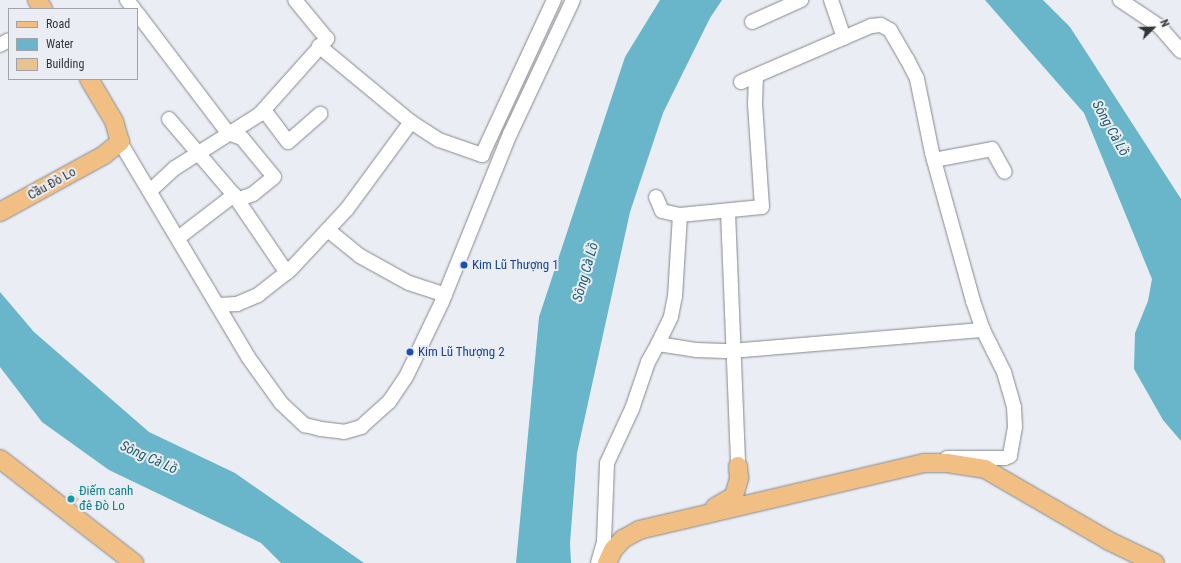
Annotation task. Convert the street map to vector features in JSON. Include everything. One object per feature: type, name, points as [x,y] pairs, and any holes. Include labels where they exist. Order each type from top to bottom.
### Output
[{"type":"main road","points":[[90,80],[114,121],[120,142]]},
{"type":"main road","name":"Cầu Đò Lo","points":[[0,212],[104,156],[120,142]]},
{"type":"main road","points":[[0,459],[134,563]]},
{"type":"main road","points":[[607,563],[613,550],[623,539],[639,530],[924,463],[971,464],[985,468],[1109,541],[1149,562]]},
{"type":"main road","points":[[697,516],[734,496],[739,478],[738,466]]},
{"type":"street","points":[[127,0],[133,8]]},
{"type":"street","points":[[150,191],[175,168],[264,110],[319,46],[327,39],[295,0]]},
{"type":"street","points":[[482,156],[554,0]]},
{"type":"street","points":[[752,22],[801,0]]},
{"type":"street","points":[[830,0],[844,38]]},
{"type":"street","points":[[1120,0],[1159,26],[1181,51]]},
{"type":"street","points":[[120,142],[248,357],[293,416],[305,425],[320,430],[344,432],[361,427],[389,402],[406,377],[445,295],[510,134],[572,1]]},
{"type":"street","points":[[138,14],[228,133],[242,138],[274,176],[254,194],[235,197],[178,238]]},
{"type":"street","points":[[741,82],[871,26],[881,25],[890,30],[916,79],[934,160],[983,330],[1004,372],[1014,407],[1013,441],[1010,456],[1005,458],[951,457],[924,463]]},
{"type":"street","points":[[319,46],[411,122],[439,140],[482,156]]},
{"type":"street","points":[[656,197],[662,211],[680,215],[728,212],[759,208],[762,204],[755,104],[756,76]]},
{"type":"street","points":[[264,110],[288,142],[320,114]]},
{"type":"street","points":[[169,119],[200,152],[235,197],[286,273]]},
{"type":"street","points":[[218,305],[237,304],[258,295],[286,273],[328,230],[411,122]]},
{"type":"street","points":[[482,156],[510,134]]},
{"type":"street","points":[[934,160],[992,149],[1005,172]]},
{"type":"street","points":[[728,212],[732,351],[738,466]]},
{"type":"street","points":[[598,563],[604,530],[607,463],[632,409],[648,362],[671,317],[675,296],[680,215]]},
{"type":"street","points":[[328,230],[360,256],[409,283],[445,295]]},
{"type":"street","points":[[658,344],[696,350],[732,351],[983,330]]},
{"type":"water","name":"Sông Cà Lồ","points":[[660,0],[722,0],[710,18],[663,113],[630,212],[577,453],[570,543],[571,563],[516,563],[539,317],[625,57]]},
{"type":"water","name":"Sông Cà Lồ","points":[[985,0],[1043,0],[1070,27],[1181,199],[1181,441],[1163,420],[1134,369],[1135,333],[1148,301],[1152,279],[1084,113]]},
{"type":"water","name":"Sông Cà Lồ","points":[[0,292],[34,332],[149,432],[235,473],[364,563],[281,563],[261,543],[109,470],[42,422],[0,367]]},
{"type":"building","name":"Điếm canh đê Đò Lo","points":[[71,492],[79,499],[75,504],[66,497]]},
{"type":"place","name":"Kim Lũ Thượng 1","points":[[464,265]]},
{"type":"place","name":"Kim Lũ Thượng 2","points":[[410,352]]},
{"type":"place","name":"Điếm canh đê Đò Lo","points":[[71,499]]}]
